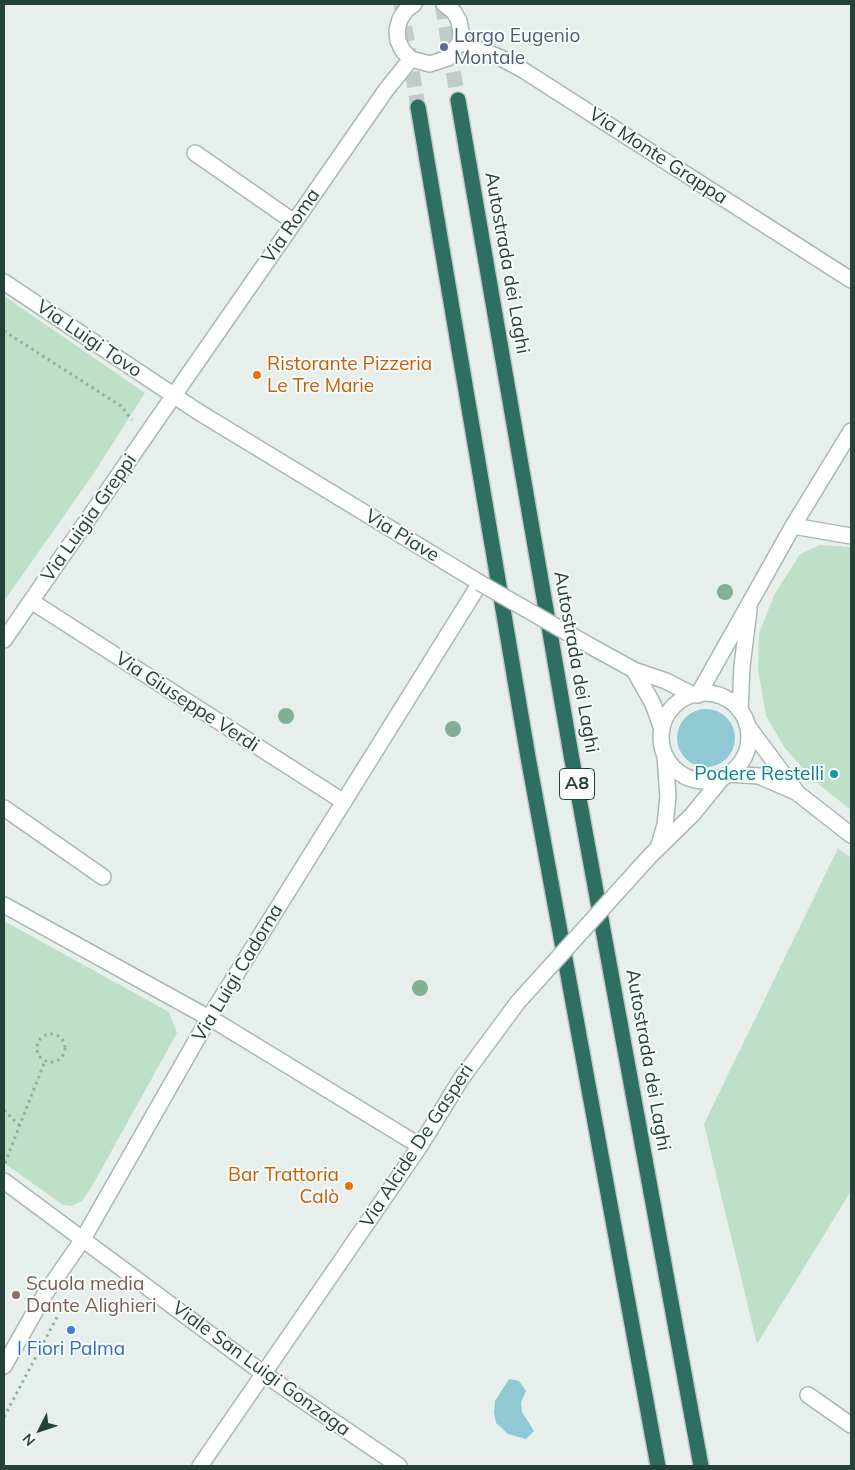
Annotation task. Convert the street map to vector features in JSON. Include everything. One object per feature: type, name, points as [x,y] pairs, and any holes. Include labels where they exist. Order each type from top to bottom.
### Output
[{"type":"highway","name":"Autostrada dei Laghi","points":[[458,100],[572,760],[701,1466]]},
{"type":"highway","name":"A8","points":[[418,107],[528,757],[658,1466]]},
{"type":"street","points":[[414,4],[400,19],[397,30],[398,41],[403,51],[411,59],[430,64],[440,62],[455,51],[460,42],[459,21],[446,4]]},
{"type":"street","name":"Via Monte Grappa","points":[[460,42],[501,58],[523,70],[851,280]]},
{"type":"street","name":"Via Roma","points":[[175,396],[386,90],[411,59]]},
{"type":"street","points":[[195,153],[294,222]]},
{"type":"street","name":"Via Luigi Tovo","points":[[4,282],[175,396]]},
{"type":"street","name":"Via Piave","points":[[175,396],[480,584],[594,648],[634,670],[666,681],[696,695],[714,694],[724,698],[740,711],[747,725],[796,792]]},
{"type":"street","name":"Via Luigia Greppi","points":[[4,640],[175,396]]},
{"type":"street","points":[[662,728],[676,705],[696,695],[793,526],[851,431]]},
{"type":"street","points":[[793,526],[851,536]]},
{"type":"street","name":"Via Luigi Cadorna","points":[[4,1366],[45,1294],[84,1239],[208,1018],[480,584]]},
{"type":"street","points":[[740,711],[742,666],[751,601]]},
{"type":"street","name":"Via Giuseppe Verdi","points":[[31,602],[344,802]]},
{"type":"street","points":[[634,670],[653,704],[662,728],[662,746],[665,754]]},
{"type":"street","name":"Via Piave","points":[[726,775],[744,758],[748,742],[747,725]]},
{"type":"street","name":"Via Piave","points":[[665,754],[671,764],[689,778],[712,780],[726,775],[759,776],[796,792],[851,835]]},
{"type":"street","name":"Via Alcide De Gasperi","points":[[654,851],[665,825],[668,796],[665,754]]},
{"type":"street","name":"Via Alcide De Gasperi","points":[[200,1466],[420,1146],[461,1079],[518,1002],[654,851],[688,820],[726,775]]},
{"type":"street","points":[[4,808],[103,877]]},
{"type":"street","points":[[4,905],[208,1018],[420,1146]]},
{"type":"street","name":"Viale San Luigi Gonzaga","points":[[4,1181],[264,1374],[399,1466]]},
{"type":"street","points":[[808,1395],[851,1425]]},
{"type":"path","points":[[4,331],[121,406],[132,420]]},
{"type":"path","points":[[45,1035],[58,1036],[64,1043],[64,1052],[54,1062],[45,1061],[38,1055],[38,1041],[45,1035]]},
{"type":"path","points":[[4,1165],[45,1061]]},
{"type":"path","points":[[4,1110],[20,1126]]},
{"type":"path","points":[[4,1417],[68,1298]]},
{"type":"green space","points":[[4,296],[145,393],[92,476],[4,601]]},
{"type":"green space","points":[[820,545],[851,547],[851,810],[812,779],[784,747],[766,716],[758,670],[759,634],[774,595],[800,554]]},
{"type":"green space","points":[[838,848],[851,858],[851,1191],[757,1344],[704,1124]]},
{"type":"green space","points":[[4,921],[169,1012],[177,1033],[91,1188],[82,1201],[71,1206],[63,1205],[4,1163]]},
{"type":"water","points":[[700,709],[712,709],[727,717],[735,732],[735,744],[727,759],[712,767],[700,767],[685,759],[677,744],[677,732],[685,717]]},
{"type":"water","points":[[509,1379],[519,1381],[526,1391],[521,1402],[522,1412],[534,1431],[526,1439],[508,1434],[496,1423],[494,1413],[495,1401]]},
{"type":"tunnel","points":[[401,4],[418,107]]},
{"type":"tunnel","points":[[442,4],[458,100]]},
{"type":"place","name":"Largo Eugenio Montale","points":[[444,47]]},
{"type":"place","name":"Ristorante Pizzeria Le Tre Marie","points":[[257,375]]},
{"type":"place","name":"Podere Restelli","points":[[834,774]]},
{"type":"place","name":"Bar Trattoria Calò","points":[[349,1186]]},
{"type":"place","name":"Scuola media Dante Alighieri","points":[[16,1295]]},
{"type":"place","name":"I Fiori Palma","points":[[71,1330]]}]
